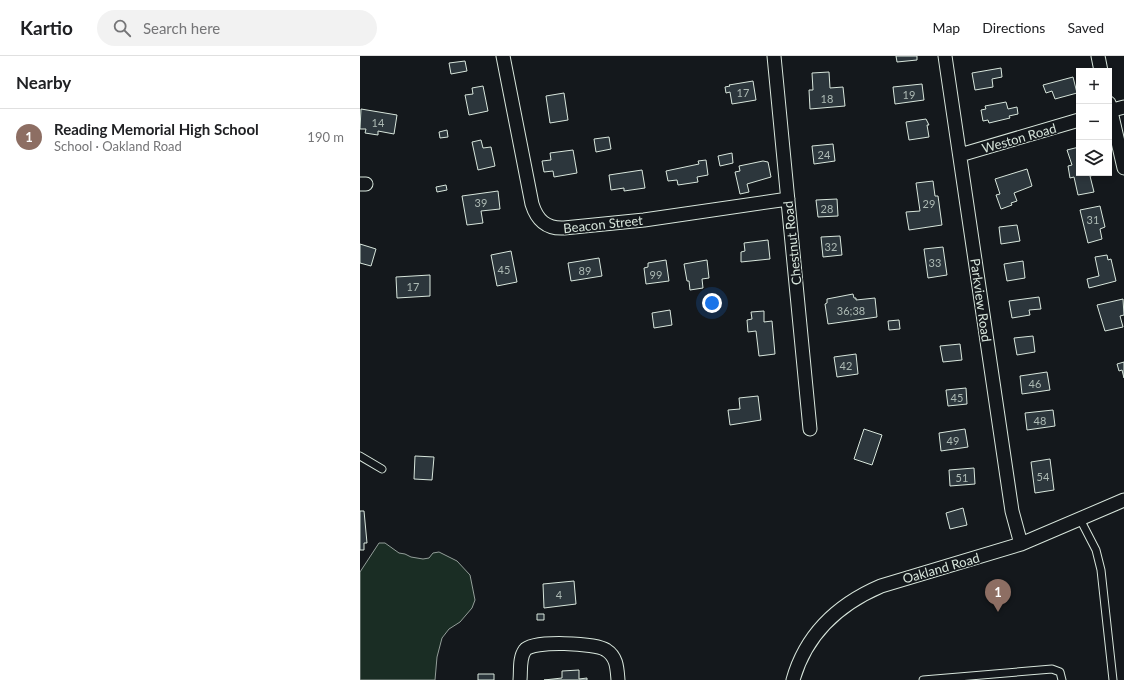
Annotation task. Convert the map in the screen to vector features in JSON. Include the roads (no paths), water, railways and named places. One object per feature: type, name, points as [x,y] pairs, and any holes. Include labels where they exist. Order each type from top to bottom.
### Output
[{"type":"street","name":"Beacon Street","points":[[503,56],[532,204],[537,216],[544,224],[554,228],[564,228],[644,220],[788,199]]},
{"type":"street","name":"Chestnut Road","points":[[774,56],[810,429]]},
{"type":"street","name":"Parkview Road","points":[[945,56],[1012,511],[1020,544]]},
{"type":"street","points":[[1098,56],[1100,68]]},
{"type":"street","points":[[1112,108],[1124,107]]},
{"type":"street","points":[[1112,117],[1124,168]]},
{"type":"street","name":"Weston Road","points":[[960,155],[1076,121]]},
{"type":"street","name":"Oakland Road","points":[[794,680],[801,659],[810,643],[833,615],[852,600],[881,586],[1020,544],[1124,500]]},
{"type":"street","points":[[520,680],[522,656],[525,649],[531,645],[548,644],[593,645],[608,651],[616,664],[618,680]]},
{"type":"lane","points":[[360,456],[382,469]]},
{"type":"lane","points":[[1080,519],[1096,550],[1101,570],[1114,680]]},
{"type":"lane","points":[[923,680],[1052,669],[1060,672],[1062,680]]},
{"type":"place","name":"Reading Memorial High School","points":[[998,612]]}]
